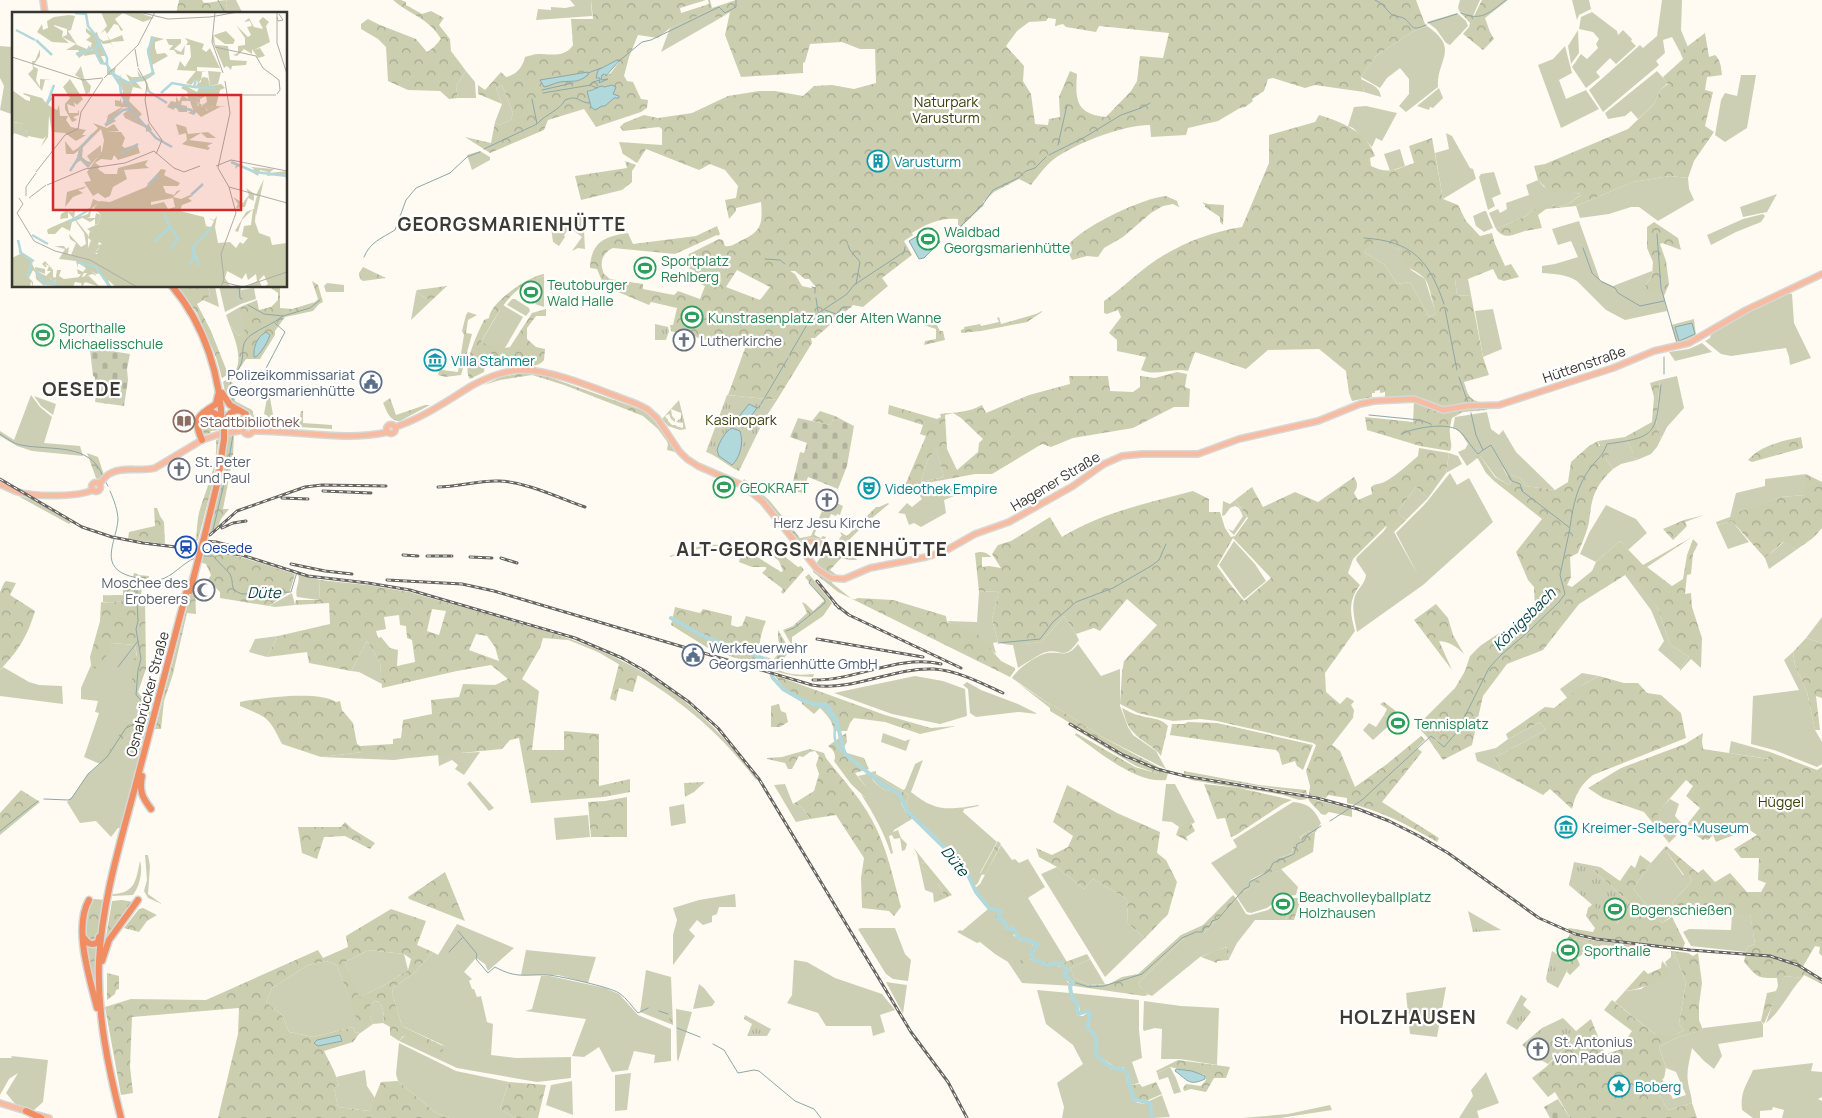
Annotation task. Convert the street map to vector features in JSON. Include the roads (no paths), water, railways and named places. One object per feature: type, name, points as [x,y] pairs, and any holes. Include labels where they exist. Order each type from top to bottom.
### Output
[{"type":"highway","name":"Osnabrücker Straße","points":[[122,1116],[102,996],[104,927],[144,761],[218,480],[223,439],[222,393],[207,340],[195,316],[174,288]]},
{"type":"highway","name":"Osnabrücker Straße","points":[[219,381],[223,427]]},
{"type":"highway","points":[[202,440],[196,423],[198,416],[217,401],[219,381]]},
{"type":"highway","points":[[222,393],[230,405],[240,410],[247,417],[249,429]]},
{"type":"highway","points":[[223,427],[231,412],[240,410]]},
{"type":"highway","points":[[203,412],[209,411],[217,414],[223,427]]},
{"type":"highway","name":"Osnabrücker Straße","points":[[122,1116],[106,1050],[99,993],[99,962],[104,910],[188,591]]},
{"type":"highway","points":[[144,761],[140,788],[141,795],[151,809]]},
{"type":"highway","points":[[89,900],[84,916],[83,936],[106,1050]]},
{"type":"highway","points":[[102,963],[110,940],[138,900]]},
{"type":"highway","points":[[83,936],[88,943],[95,944],[99,940],[102,928]]},
{"type":"highway","points":[[26,1112],[41,1118]]},
{"type":"main road","name":"Hüttenstraße","points":[[1340,412],[1360,404],[1381,400],[1414,399],[1443,410],[1471,406],[1492,406],[1507,402],[1613,368],[1654,351],[1689,343],[1746,310],[1822,274]]},
{"type":"main road","name":"Hagener Straße","points":[[387,430],[394,432],[395,427],[421,416],[495,375],[520,370],[544,372],[647,409],[657,418],[684,457],[698,466],[738,482],[756,495],[815,568],[828,576],[844,579],[870,568],[933,556],[945,551],[975,534],[1009,522],[1118,458],[1132,454],[1198,454],[1231,441],[1312,423],[1340,412]]},
{"type":"main road","points":[[249,429],[358,436],[387,430]]},
{"type":"main road","points":[[0,484],[24,494],[77,495],[100,490],[103,481],[118,471],[148,470],[158,467],[202,440],[217,435],[249,429],[361,434],[387,430]]},
{"type":"main road","points":[[320,435],[333,433]]},
{"type":"main road","points":[[798,547],[811,541],[819,542],[824,546]]},
{"type":"main road","points":[[0,1103],[48,1118]]},
{"type":"water","points":[[617,60],[619,61],[606,76],[605,74],[602,75],[601,80],[608,79],[599,83],[600,78],[596,78],[598,70]]},
{"type":"water","points":[[588,72],[588,75],[578,81],[560,82],[544,87],[540,80]]},
{"type":"water","points":[[612,85],[616,87],[613,94],[619,96],[619,98],[614,98],[605,106],[595,110],[591,107],[587,91]]},
{"type":"water","points":[[931,228],[940,242],[924,258],[919,259],[909,241]]},
{"type":"water","points":[[1692,323],[1695,334],[1679,341],[1675,327]]},
{"type":"water","points":[[266,332],[270,335],[268,341],[261,352],[254,357],[256,343]]},
{"type":"water","points":[[749,404],[757,408],[743,428],[737,422],[737,419]]},
{"type":"water","points":[[732,428],[740,431],[742,440],[739,454],[732,465],[719,456],[717,450],[725,434]]},
{"type":"water","points":[[340,1035],[342,1041],[318,1046],[314,1043],[317,1040]]},
{"type":"water","points":[[1176,1069],[1192,1071],[1205,1076],[1205,1079],[1195,1082],[1188,1081],[1175,1071]]},
{"type":"waterway","points":[[619,61],[642,42],[651,40],[719,7],[725,13],[736,7],[736,0]]},
{"type":"waterway","points":[[1375,0],[1392,14],[1402,17],[1415,28],[1426,25]]},
{"type":"waterway","points":[[1461,13],[1468,16],[1480,16],[1490,12],[1506,0]]},
{"type":"waterway","points":[[220,4],[225,12]]},
{"type":"waterway","points":[[1428,23],[1457,14]]},
{"type":"waterway","points":[[588,73],[601,68]]},
{"type":"waterway","points":[[543,93],[591,85],[593,82],[600,80]]},
{"type":"waterway","points":[[542,90],[573,83]]},
{"type":"waterway","points":[[592,86],[597,88]]},
{"type":"waterway","points":[[538,123],[565,100],[570,98],[590,103]]},
{"type":"waterway","points":[[484,149],[537,124],[532,99]]},
{"type":"waterway","points":[[1049,155],[1085,137],[1121,115],[1150,103]]},
{"type":"waterway","points":[[1058,145],[1067,105]]},
{"type":"waterway","points":[[364,257],[373,244],[395,230],[406,200],[416,188],[450,173],[467,157],[480,152]]},
{"type":"waterway","points":[[957,230],[983,204],[993,190],[1018,178],[1026,171],[1035,168],[1046,157]]},
{"type":"waterway","points":[[1657,234],[1661,288],[1677,343]]},
{"type":"waterway","points":[[1364,238],[1395,243],[1416,256],[1432,276],[1444,304]]},
{"type":"waterway","points":[[848,245],[860,262],[856,284]]},
{"type":"waterway","points":[[790,354],[811,318],[847,294],[854,285],[904,252],[905,247]]},
{"type":"waterway","points":[[1583,248],[1592,273],[1602,282],[1615,288],[1618,293],[1640,306],[1664,301]]},
{"type":"waterway","points":[[765,259],[780,260],[785,264]]},
{"type":"waterway","points":[[812,287],[815,288],[815,293]]},
{"type":"waterway","points":[[239,288],[240,298],[242,299]]},
{"type":"waterway","points":[[816,298],[818,312]]},
{"type":"waterway","points":[[283,316],[310,308],[320,300]]},
{"type":"waterway","points":[[233,400],[230,380],[240,366],[247,338],[283,316],[264,314],[248,305]]},
{"type":"waterway","points":[[825,310],[836,314],[843,307],[851,307]]},
{"type":"waterway","name":"Königsbach","points":[[1445,309],[1457,370]]},
{"type":"waterway","points":[[263,374],[285,332],[275,323]]},
{"type":"waterway","points":[[1664,357],[1664,374]]},
{"type":"waterway","points":[[761,404],[788,358]]},
{"type":"waterway","name":"Königsbach","points":[[1459,377],[1468,403]]},
{"type":"waterway","points":[[1570,527],[1574,504],[1582,481],[1607,444],[1636,439],[1651,430],[1655,423],[1661,385]]},
{"type":"waterway","name":"Königsbach","points":[[1438,742],[1444,747],[1457,732],[1489,668],[1559,602],[1565,594],[1560,575],[1570,528],[1522,491],[1520,484],[1512,481],[1491,445],[1483,450],[1476,435],[1471,413]]},
{"type":"waterway","points":[[1369,415],[1420,420],[1431,425]]},
{"type":"waterway","points":[[233,427],[234,416]]},
{"type":"waterway","points":[[1401,434],[1413,430],[1446,426],[1461,432],[1478,454],[1483,450]]},
{"type":"waterway","name":"Düte","points":[[0,434],[18,444],[80,453],[97,466],[103,477]]},
{"type":"waterway","points":[[213,530],[227,471],[233,435]]},
{"type":"waterway","name":"Düte","points":[[105,481],[108,486]]},
{"type":"waterway","name":"Düte","points":[[110,491],[116,506],[118,520],[111,554],[115,568],[133,577],[153,581],[169,576],[195,558]]},
{"type":"waterway","points":[[998,643],[1040,639],[1053,622],[1076,602],[1113,588],[1159,560],[1166,544]]},
{"type":"waterway","name":"Düte","points":[[201,556],[213,556],[230,574],[233,588],[242,594],[291,592],[297,572]]},
{"type":"waterway","points":[[786,631],[794,628],[825,603],[825,600],[809,583],[811,579]]},
{"type":"waterway","points":[[137,599],[137,591],[146,580]]},
{"type":"waterway","points":[[44,799],[71,799],[88,774],[107,757],[126,728],[141,722],[146,716],[147,706],[136,695],[141,659],[136,629],[138,621],[137,601]]},
{"type":"waterway","name":"Düte","points":[[671,618],[701,635],[765,659],[773,678],[783,689],[802,700],[813,704],[827,705],[837,721],[844,753],[882,784],[899,794],[908,812],[955,858],[968,875],[976,892],[989,908],[1001,911],[998,919],[1004,921],[1008,929],[1014,929],[1018,938],[1038,945],[1031,953],[1033,959],[1047,965],[1060,963],[1068,971],[1064,975],[1073,982],[1070,987],[1072,998],[1078,1004],[1077,1010],[1079,1014],[1087,1011],[1091,1014],[1087,1027],[1095,1036],[1097,1055],[1111,1067],[1126,1071],[1133,1099],[1150,1103],[1152,1118]]},
{"type":"waterway","points":[[768,665],[776,660],[780,654],[782,647],[781,638]]},
{"type":"waterway","points":[[118,667],[138,641]]},
{"type":"waterway","name":"Düte","points":[[818,705],[828,712],[836,724],[835,740],[838,747],[844,753]]},
{"type":"waterway","name":"Königsbach","points":[[1353,806],[1362,800],[1431,736],[1435,739]]},
{"type":"waterway","points":[[0,831],[38,801]]},
{"type":"waterway","name":"Königsbach","points":[[1330,821],[1350,808]]},
{"type":"waterway","name":"Königsbach","points":[[1073,982],[1089,987],[1104,986],[1142,974],[1182,938],[1196,932],[1202,932],[1205,927],[1210,926],[1212,921],[1218,919],[1244,889],[1249,887],[1250,882],[1269,871],[1273,863],[1294,854],[1297,844],[1304,841],[1307,835],[1321,826]]},
{"type":"waterway","points":[[458,931],[477,954],[476,959],[488,973],[495,967],[515,975],[548,975],[573,980],[619,993],[638,1013],[648,1008]]},
{"type":"waterway","points":[[449,952],[462,938]]},
{"type":"waterway","points":[[659,1011],[668,1014]]},
{"type":"waterway","points":[[677,1028],[700,1037]]},
{"type":"waterway","points":[[713,1044],[724,1050],[738,1073],[759,1071],[795,1101],[814,1109],[821,1118]]},
{"type":"railway","points":[[0,479],[82,527],[112,537],[143,543],[242,555],[308,576],[410,590],[575,638],[622,658],[645,671],[689,702],[718,728],[759,779],[911,1032],[948,1082],[967,1118]]},
{"type":"railway","points":[[438,487],[476,482],[510,482],[532,487],[585,507]]},
{"type":"railway","points":[[210,535],[237,511],[305,487],[322,485],[386,486]]},
{"type":"railway","points":[[323,491],[371,493]]},
{"type":"railway","points":[[282,498],[308,499]]},
{"type":"railway","points":[[222,528],[233,523],[246,521]]},
{"type":"railway","points":[[204,541],[243,549]]},
{"type":"railway","points":[[403,555],[418,556]]},
{"type":"railway","points":[[427,556],[452,556]]},
{"type":"railway","points":[[470,557],[492,558]]},
{"type":"railway","points":[[501,558],[517,563]]},
{"type":"railway","points":[[291,564],[352,574]]},
{"type":"railway","points":[[387,580],[462,584],[494,591],[812,685],[843,685],[919,669],[934,669],[961,675],[1003,693]]},
{"type":"railway","points":[[817,581],[839,608]]},
{"type":"railway","points":[[835,604],[849,615],[961,668]]},
{"type":"railway","points":[[817,639],[923,657]]},
{"type":"railway","points":[[813,680],[845,677],[909,662],[941,664]]},
{"type":"railway","points":[[1070,724],[1123,755],[1157,769],[1185,776],[1317,798],[1358,809],[1389,821],[1448,853],[1539,918],[1575,934],[1596,939],[1690,950],[1770,956],[1798,965],[1822,980]]},
{"type":"place","name":"Varusturm","points":[[878,161]]},
{"type":"place","name":"Waldbad Georgsmarienhütte","points":[[928,239]]},
{"type":"place","name":"Sportplatz Rehlberg","points":[[645,268]]},
{"type":"place","name":"Teutoburger Wald Halle","points":[[531,292]]},
{"type":"place","name":"Kunstrasenplatz an der Alten Wanne","points":[[692,317]]},
{"type":"place","name":"Sporthalle Michaelisschule","points":[[43,335]]},
{"type":"place","name":"Lutherkirche","points":[[684,340]]},
{"type":"place","name":"Villa Stahmer","points":[[435,360]]},
{"type":"place","name":"Polizeikommissariat Georgsmarienhütte","points":[[371,382]]},
{"type":"place","name":"Stadtbibliothek","points":[[184,421]]},
{"type":"place","name":"St. Peter und Paul","points":[[179,469]]},
{"type":"place","name":"GEOKRAFT","points":[[724,487]]},
{"type":"place","name":"Videothek Empire","points":[[869,488]]},
{"type":"place","name":"Herz Jesu Kirche","points":[[827,500]]},
{"type":"place","name":"Oesede","points":[[186,547]]},
{"type":"place","name":"Moschee des Eroberers","points":[[204,590]]},
{"type":"place","name":"Werkfeuerwehr Georgsmarienhütte GmbH","points":[[693,655]]},
{"type":"place","name":"Tennisplatz","points":[[1398,723]]},
{"type":"place","name":"Kreimer-Selberg-Museum","points":[[1566,827]]},
{"type":"place","name":"Beachvolleyballplatz Holzhausen","points":[[1283,904]]},
{"type":"place","name":"Bogenschießen","points":[[1615,909]]},
{"type":"place","name":"Sporthalle","points":[[1568,950]]},
{"type":"place","name":"St. Antonius von Padua","points":[[1538,1049]]},
{"type":"place","name":"Boberg","points":[[1619,1086]]},
{"type":"district","name":"GEORGSMARIENHÜTTE","points":[[512,224]]},
{"type":"district","name":"OESEDE","points":[[82,389]]},
{"type":"district","name":"ALT-GEORGSMARIENHÜTTE","points":[[812,549]]},
{"type":"district","name":"HOLZHAUSEN","points":[[1408,1017]]},
{"type":"park label","name":"Naturpark Varusturm","points":[[946,109]]},
{"type":"park label","name":"Kasinopark","points":[[741,419]]},
{"type":"park label","name":"Hüggel","points":[[1781,801]]}]
